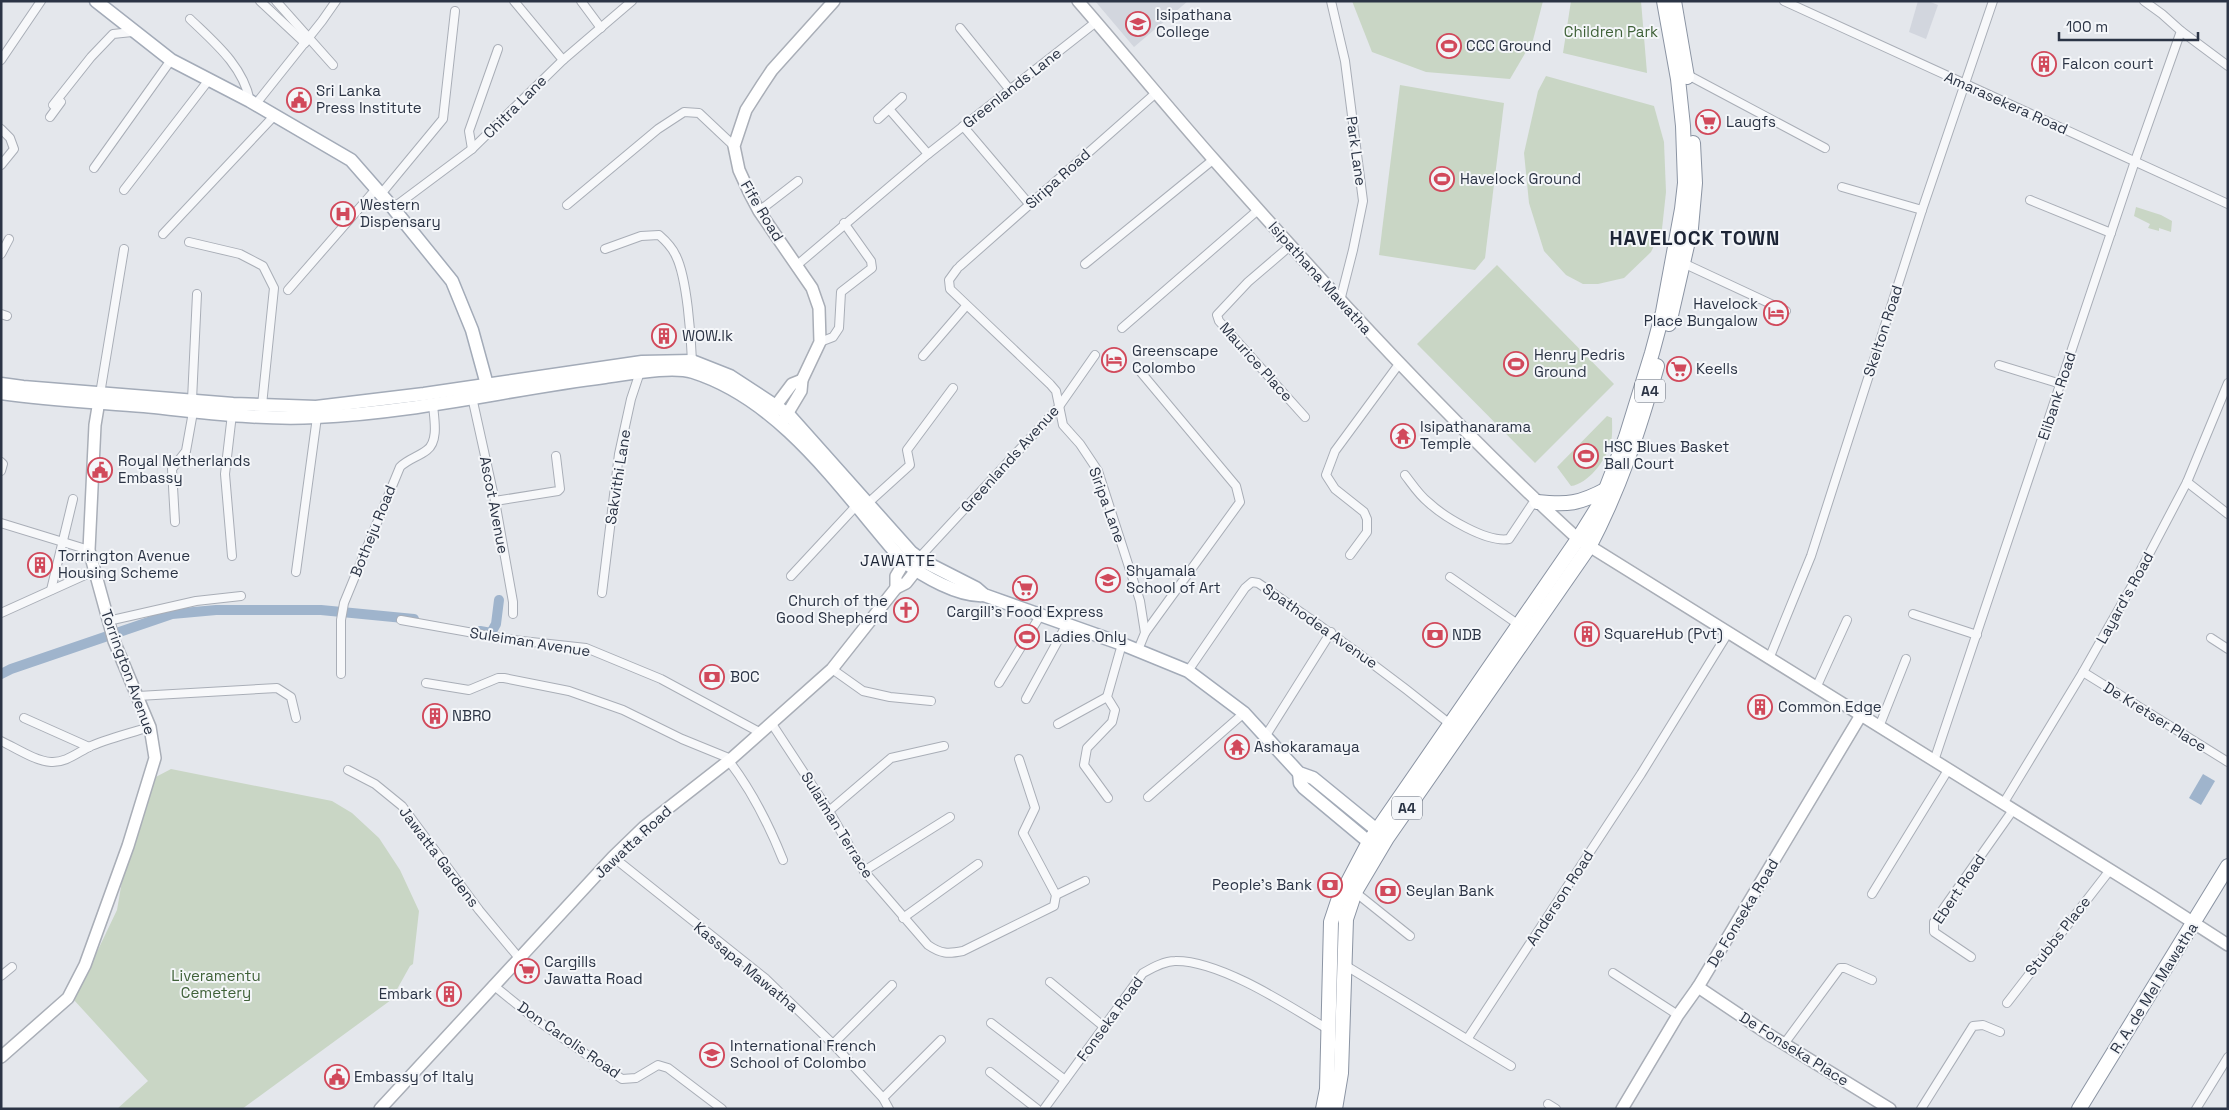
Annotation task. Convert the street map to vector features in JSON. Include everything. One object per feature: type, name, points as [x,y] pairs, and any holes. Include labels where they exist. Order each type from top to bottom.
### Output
[{"type":"highway","name":"A4","points":[[1323,1109],[1329,1030],[1331,922],[1338,901],[1450,724],[1519,625],[1584,543],[1626,437],[1652,353],[1663,312],[1685,183],[1684,126],[1678,79],[1664,1]]},
{"type":"highway","name":"A4","points":[[1335,1109],[1340,1073],[1346,919],[1355,892],[1378,840],[1611,504],[1639,429],[1666,334],[1691,228],[1695,183],[1692,114],[1674,1]]},
{"type":"highway","points":[[1536,501],[1556,504],[1585,501],[1607,489]]},
{"type":"highway","name":"R. A. de Mel Mawatha","points":[[2079,1109],[2228,866]]},
{"type":"main road","points":[[96,1],[132,32],[170,60],[318,139],[350,160],[393,208],[452,281],[472,330],[488,390]]},
{"type":"main road","points":[[734,146],[746,110],[772,70],[834,1]]},
{"type":"main road","name":"Isipathana Mawatha","points":[[1078,1],[1258,210],[1340,301],[1399,364],[1536,501],[1584,543],[2228,945]]},
{"type":"main road","name":"Fife Road","points":[[734,146],[739,170],[759,212],[812,288],[819,308],[820,342],[802,380],[802,391],[785,419]]},
{"type":"main road","points":[[1,393],[100,398],[193,406],[316,406],[488,390],[692,361],[730,376],[785,419],[861,505],[915,561],[976,588],[984,594],[1040,616],[1138,650],[1188,671],[1244,713],[1299,773],[1300,783],[1304,788],[1378,840]]},
{"type":"main road","points":[[642,367],[691,371],[773,409]]},
{"type":"main road","name":"Fife Road","points":[[773,409],[792,384],[802,380]]},
{"type":"main road","points":[[1,384],[100,398]]},
{"type":"main road","points":[[193,406],[232,414],[262,417],[317,418],[433,405],[472,397],[488,390]]},
{"type":"main road","name":"Torrington Avenue","points":[[1,1058],[68,998],[85,965],[128,846],[155,758],[150,727],[114,642],[89,550],[94,425],[100,398]]},
{"type":"main road","name":"Jawatta Road","points":[[380,1109],[519,958],[644,827],[730,760],[832,669],[896,588],[896,576],[915,561]]},
{"type":"main road","name":"De Fonseka Road","points":[[1622,1109],[1678,1016],[1698,987],[1861,716]]},
{"type":"main road","name":"De Fonseka Place","points":[[1698,987],[1784,1044],[1887,1108]]},
{"type":"street","points":[[1,60],[41,1]]},
{"type":"street","points":[[260,1],[333,64]]},
{"type":"street","points":[[276,1],[307,41]]},
{"type":"street","points":[[253,103],[307,41],[336,1]]},
{"type":"street","points":[[514,1],[562,60]]},
{"type":"street","points":[[581,1],[601,28]]},
{"type":"street","name":"Chitra Lane","points":[[393,208],[472,149],[562,60],[632,1]]},
{"type":"street","name":"Park Lane","points":[[1331,1],[1345,61],[1363,200],[1340,301]]},
{"type":"street","name":"Amarasekera Road","points":[[1784,1],[2228,204]]},
{"type":"street","name":"Skelton Road","points":[[1770,659],[1810,556],[1922,210],[1993,1]]},
{"type":"street","points":[[2144,1],[2228,66]]},
{"type":"street","points":[[288,290],[410,161],[443,119],[455,11]]},
{"type":"street","points":[[190,19],[231,60],[248,88],[253,103]]},
{"type":"street","name":"Greenlands Lane","points":[[796,266],[844,223],[928,154],[1096,22]]},
{"type":"street","points":[[960,28],[1010,90]]},
{"type":"street","name":"Elibank Road","points":[[1934,761],[2135,161],[2181,31]]},
{"type":"street","points":[[52,105],[113,34],[132,32]]},
{"type":"street","points":[[50,117],[94,60],[103,44]]},
{"type":"street","points":[[472,149],[469,132],[498,49]]},
{"type":"street","points":[[94,168],[170,60]]},
{"type":"street","points":[[1686,74],[1825,148]]},
{"type":"street","points":[[124,190],[208,81]]},
{"type":"street","name":"Siripa Road","points":[[949,280],[958,268],[1157,92]]},
{"type":"street","points":[[878,119],[902,97]]},
{"type":"street","points":[[889,108],[928,154]]},
{"type":"street","points":[[567,206],[658,128],[684,112],[699,113],[734,146]]},
{"type":"street","points":[[163,234],[274,116]]},
{"type":"street","points":[[963,126],[1030,205]]},
{"type":"street","points":[[1,130],[10,138],[14,149],[1,165]]},
{"type":"street","points":[[1086,264],[1214,159]]},
{"type":"street","points":[[759,212],[798,181]]},
{"type":"street","points":[[1842,187],[1922,210]]},
{"type":"street","points":[[2030,200],[2111,233]]},
{"type":"street","points":[[1122,328],[1258,210]]},
{"type":"street","points":[[820,342],[833,337],[839,328],[841,292],[872,268],[871,261],[844,223]]},
{"type":"street","points":[[605,249],[641,236],[659,235],[668,243],[677,258],[684,289],[692,361]]},
{"type":"street","points":[[1,254],[9,239]]},
{"type":"street","points":[[189,242],[240,254],[263,266],[274,288],[262,405]]},
{"type":"street","name":"Maurice Place","points":[[1290,246],[1248,282],[1217,314],[1219,321],[1305,417]]},
{"type":"street","points":[[100,398],[124,249]]},
{"type":"street","points":[[1683,263],[1786,311]]},
{"type":"street","name":"Siripa Lane","points":[[949,280],[950,289],[966,306],[1056,391],[1063,426],[1080,444],[1098,471],[1140,601],[1145,633]]},
{"type":"street","points":[[175,522],[172,469],[186,451],[193,406],[197,294]]},
{"type":"street","points":[[924,356],[966,306]]},
{"type":"street","name":"Greenlands Avenue","points":[[915,561],[1058,408],[1095,355]]},
{"type":"street","points":[[1350,555],[1367,532],[1367,519],[1364,512],[1335,489],[1326,475],[1336,451],[1399,364]]},
{"type":"street","points":[[1999,365],[2061,384]]},
{"type":"street","name":"Sakvithi Lane","points":[[602,593],[619,454],[631,399],[642,367]]},
{"type":"street","points":[[1138,650],[1145,633],[1240,502],[1236,486],[1140,370]]},
{"type":"street","name":"Layard's Road","points":[[2008,807],[2137,577],[2186,482],[2228,383]]},
{"type":"street","points":[[791,576],[861,505],[910,465],[907,450],[953,388]]},
{"type":"street","name":"Ascot Avenue","points":[[472,397],[495,501],[514,614]]},
{"type":"street","name":"Botheju Road","points":[[341,674],[341,620],[344,603],[400,467],[408,459],[428,450],[433,442],[433,405]]},
{"type":"street","points":[[232,414],[225,474],[232,556]]},
{"type":"street","points":[[296,572],[317,418]]},
{"type":"street","points":[[495,501],[555,492],[560,488],[556,456]]},
{"type":"street","points":[[1,462],[3,464],[1,470]]},
{"type":"street","points":[[1405,475],[1428,502],[1455,521],[1485,535],[1502,540],[1509,539],[1536,501]]},
{"type":"street","points":[[2186,482],[2228,514]]},
{"type":"street","points":[[51,590],[73,500]]},
{"type":"street","points":[[1,523],[89,550]]},
{"type":"street","points":[[1,613],[94,571]]},
{"type":"street","points":[[1450,577],[1519,625]]},
{"type":"street","name":"Spathodea Avenue","points":[[1188,671],[1252,582],[1258,582],[1331,632],[1450,724]]},
{"type":"street","points":[[108,621],[196,601],[241,596]]},
{"type":"street","points":[[1913,614],[1976,635]]},
{"type":"street","points":[[999,683],[1040,616]]},
{"type":"street","name":"Suleiman Avenue","points":[[401,620],[513,640],[586,648],[661,679],[761,733]]},
{"type":"street","points":[[1816,688],[1847,620]]},
{"type":"street","points":[[1026,699],[1067,624]]},
{"type":"street","points":[[1265,737],[1331,632]]},
{"type":"street","name":"Anderson Road","points":[[1468,1038],[1641,774],[1728,633]]},
{"type":"street","points":[[2211,638],[2228,649]]},
{"type":"street","points":[[1058,724],[1107,697],[1122,644]]},
{"type":"street","points":[[1879,727],[1906,659]]},
{"type":"street","points":[[832,669],[863,691],[890,697],[932,701]]},
{"type":"street","name":"De Kretser Place","points":[[2083,672],[2228,762]]},
{"type":"street","points":[[426,683],[469,690],[498,678],[504,678],[569,691],[623,710],[730,760],[772,830],[783,860]]},
{"type":"street","points":[[138,696],[277,688],[291,697],[296,718]]},
{"type":"street","points":[[1107,697],[1115,710],[1112,722],[1087,748],[1084,765],[1108,798]]},
{"type":"street","points":[[1148,797],[1244,713]]},
{"type":"street","points":[[24,718],[89,747]]},
{"type":"street","name":"Sulaiman Terrace","points":[[772,724],[829,811],[864,871],[903,918],[928,945],[939,953],[950,954],[963,951],[1054,906],[1056,895]]},
{"type":"street","points":[[1,741],[43,761],[52,763],[66,760],[89,747],[150,727]]},
{"type":"street","points":[[829,811],[890,758],[944,746]]},
{"type":"street","points":[[1020,759],[1035,808],[1023,833],[1056,895],[1085,881]]},
{"type":"street","name":"Jawatta Gardens","points":[[348,770],[375,784],[402,806],[479,910],[519,958]]},
{"type":"street","points":[[1872,894],[1948,770]]},
{"type":"street","name":"Ebert Road","points":[[1971,956],[1934,932],[1934,922],[2008,807]]},
{"type":"street","points":[[864,871],[950,817]]},
{"type":"street","name":"Kassapa Mawatha","points":[[613,858],[766,979],[833,1044],[884,1098],[889,1109]]},
{"type":"street","points":[[903,918],[978,864]]},
{"type":"street","name":"Stubbs Place","points":[[2007,1003],[2110,870]]},
{"type":"street","points":[[1355,892],[1410,936]]},
{"type":"street","name":"Fonseka Road","points":[[1044,1109],[1143,973],[1157,965],[1173,961],[1190,962],[1235,978],[1282,1002],[1329,1030]]},
{"type":"street","points":[[1343,964],[1512,1066]]},
{"type":"street","points":[[1,976],[12,967]]},
{"type":"street","points":[[1784,1044],[1840,968],[1845,968],[1872,980]]},
{"type":"street","points":[[1614,973],[1678,1016]]},
{"type":"street","points":[[1050,982],[1103,1026]]},
{"type":"street","name":"Don Carolis Road","points":[[494,985],[534,1019],[622,1079],[636,1078],[658,1065],[668,1068],[722,1109]]},
{"type":"street","points":[[833,1044],[892,986]]},
{"type":"street","points":[[991,1023],[1065,1080]]},
{"type":"street","points":[[1921,1109],[1973,1026],[1983,1025],[2000,1032]]},
{"type":"street","points":[[884,1098],[941,1040]]},
{"type":"street","points":[[2196,1109],[2228,1056]]},
{"type":"street","points":[[990,1072],[1037,1109]]},
{"type":"street","points":[[1548,1104],[1556,1109]]},
{"type":"shaded area","name":"Isipathana College","points":[[1095,1],[1188,1],[1134,47]]},
{"type":"shaded area","points":[[1918,1],[1928,1],[1938,5],[1926,39],[1909,32]]},
{"type":"green space","name":"CCC Ground","points":[[1352,1],[1543,1],[1533,40],[1510,79],[1426,72],[1372,52]]},
{"type":"green space","name":"Children Park","points":[[1571,1],[1641,1],[1647,73],[1563,53]]},
{"type":"green space","points":[[1546,76],[1654,106],[1664,142],[1666,192],[1662,229],[1651,252],[1624,278],[1598,284],[1583,284],[1566,275],[1544,251],[1529,203],[1524,153],[1538,91]]},
{"type":"green space","name":"Havelock Ground","points":[[1400,85],[1504,103],[1485,258],[1475,270],[1379,255]]},
{"type":"green space","points":[[2136,207],[2161,215],[2172,221],[2171,232],[2159,228],[2159,231],[2148,228],[2150,224],[2134,216]]},
{"type":"green space","name":"Henry Pedris Ground","points":[[1497,265],[1614,384],[1535,463],[1417,344]]},
{"type":"green space","name":"HSC Blues Basket Ball Court","points":[[1607,416],[1612,418],[1612,439],[1608,451],[1595,471],[1584,481],[1571,486],[1557,467]]},
{"type":"green space","name":"Liveramentu Cemetery","points":[[171,769],[332,801],[352,813],[379,838],[400,870],[419,911],[413,964],[410,966],[391,1000],[242,1109],[117,1109],[148,1081],[74,1000],[117,910],[128,846],[141,822],[152,779]]},
{"type":"water","points":[[2203,774],[2215,781],[2201,805],[2189,798]]},
{"type":"waterway","points":[[480,631],[491,633],[496,624],[499,600]]},
{"type":"waterway","points":[[1,674],[172,614],[216,610],[321,610],[414,619]]},
{"type":"place","name":"Isipathana College","points":[[1138,24]]},
{"type":"place","name":"CCC Ground","points":[[1449,46]]},
{"type":"place","name":"Falcon court","points":[[2044,64]]},
{"type":"place","name":"Sri Lanka Press Institute","points":[[299,100]]},
{"type":"place","name":"Laugfs","points":[[1708,122]]},
{"type":"place","name":"Havelock Ground","points":[[1442,179]]},
{"type":"place","name":"Western Dispensary","points":[[343,214]]},
{"type":"place","name":"Havelock Place Bungalow","points":[[1776,313]]},
{"type":"place","name":"WOW.lk","points":[[664,336]]},
{"type":"place","name":"Greenscape Colombo","points":[[1114,360]]},
{"type":"place","name":"Henry Pedris Ground","points":[[1516,364]]},
{"type":"place","name":"Keells","points":[[1679,369]]},
{"type":"place","name":"Isipathanarama Temple","points":[[1403,436]]},
{"type":"place","name":"HSC Blues Basket Ball Court","points":[[1586,456]]},
{"type":"place","name":"Royal Netherlands Embassy","points":[[100,470]]},
{"type":"place","name":"Torrington Avenue Housing Scheme","points":[[40,565]]},
{"type":"place","name":"Shyamala School of Art","points":[[1108,580]]},
{"type":"place","name":"Cargill's Food Express","points":[[1025,588]]},
{"type":"place","name":"Church of the Good Shepherd","points":[[906,610]]},
{"type":"place","name":"SquareHub (Pvt)","points":[[1587,634]]},
{"type":"place","name":"NDB","points":[[1435,635]]},
{"type":"place","name":"Ladies Only","points":[[1027,637]]},
{"type":"place","name":"BOC","points":[[712,677]]},
{"type":"place","name":"Common Edge","points":[[1760,707]]},
{"type":"place","name":"NBRO","points":[[435,716]]},
{"type":"place","name":"Ashokaramaya","points":[[1237,747]]},
{"type":"place","name":"People's Bank","points":[[1330,885]]},
{"type":"place","name":"Seylan Bank","points":[[1388,891]]},
{"type":"place","name":"Cargills Jawatta Road","points":[[527,971]]},
{"type":"place","name":"Embark","points":[[449,994]]},
{"type":"place","name":"International French School of Colombo","points":[[712,1055]]},
{"type":"place","name":"Embassy of Italy","points":[[337,1077]]},
{"type":"district","name":"HAVELOCK TOWN","points":[[1695,238]]},
{"type":"district","name":"JAWATTE","points":[[898,560]]}]
